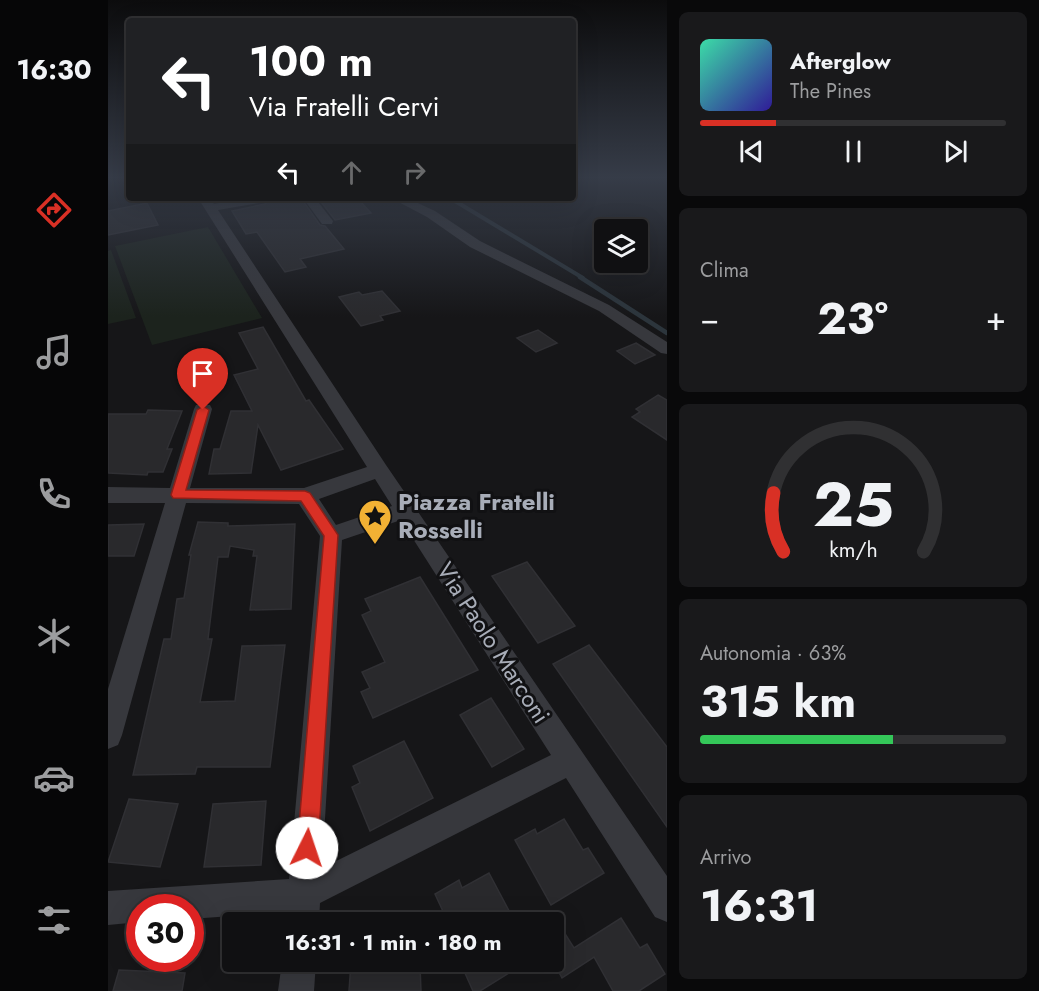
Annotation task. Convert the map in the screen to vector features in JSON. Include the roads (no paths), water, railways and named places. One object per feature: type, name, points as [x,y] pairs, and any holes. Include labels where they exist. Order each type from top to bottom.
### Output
[{"type":"street","name":"Via Paolo Marconi","points":[[221,224],[405,510],[667,905]]},
{"type":"street","points":[[447,224],[475,244],[604,308],[667,349]]},
{"type":"street","points":[[108,735],[203,410]]},
{"type":"street","points":[[108,495],[305,496],[379,470]]},
{"type":"street","points":[[303,908],[331,535],[305,496]]},
{"type":"street","points":[[331,535],[405,510]]},
{"type":"street","points":[[108,908],[303,908],[570,760]]},
{"type":"street","points":[[296,991],[297,972]]},
{"type":"waterway","points":[[494,224],[583,278]]},
{"type":"waterway","points":[[580,277],[667,333]]},
{"type":"place","name":"Piazza Fratelli Rosselli","points":[[375,545]]}]
